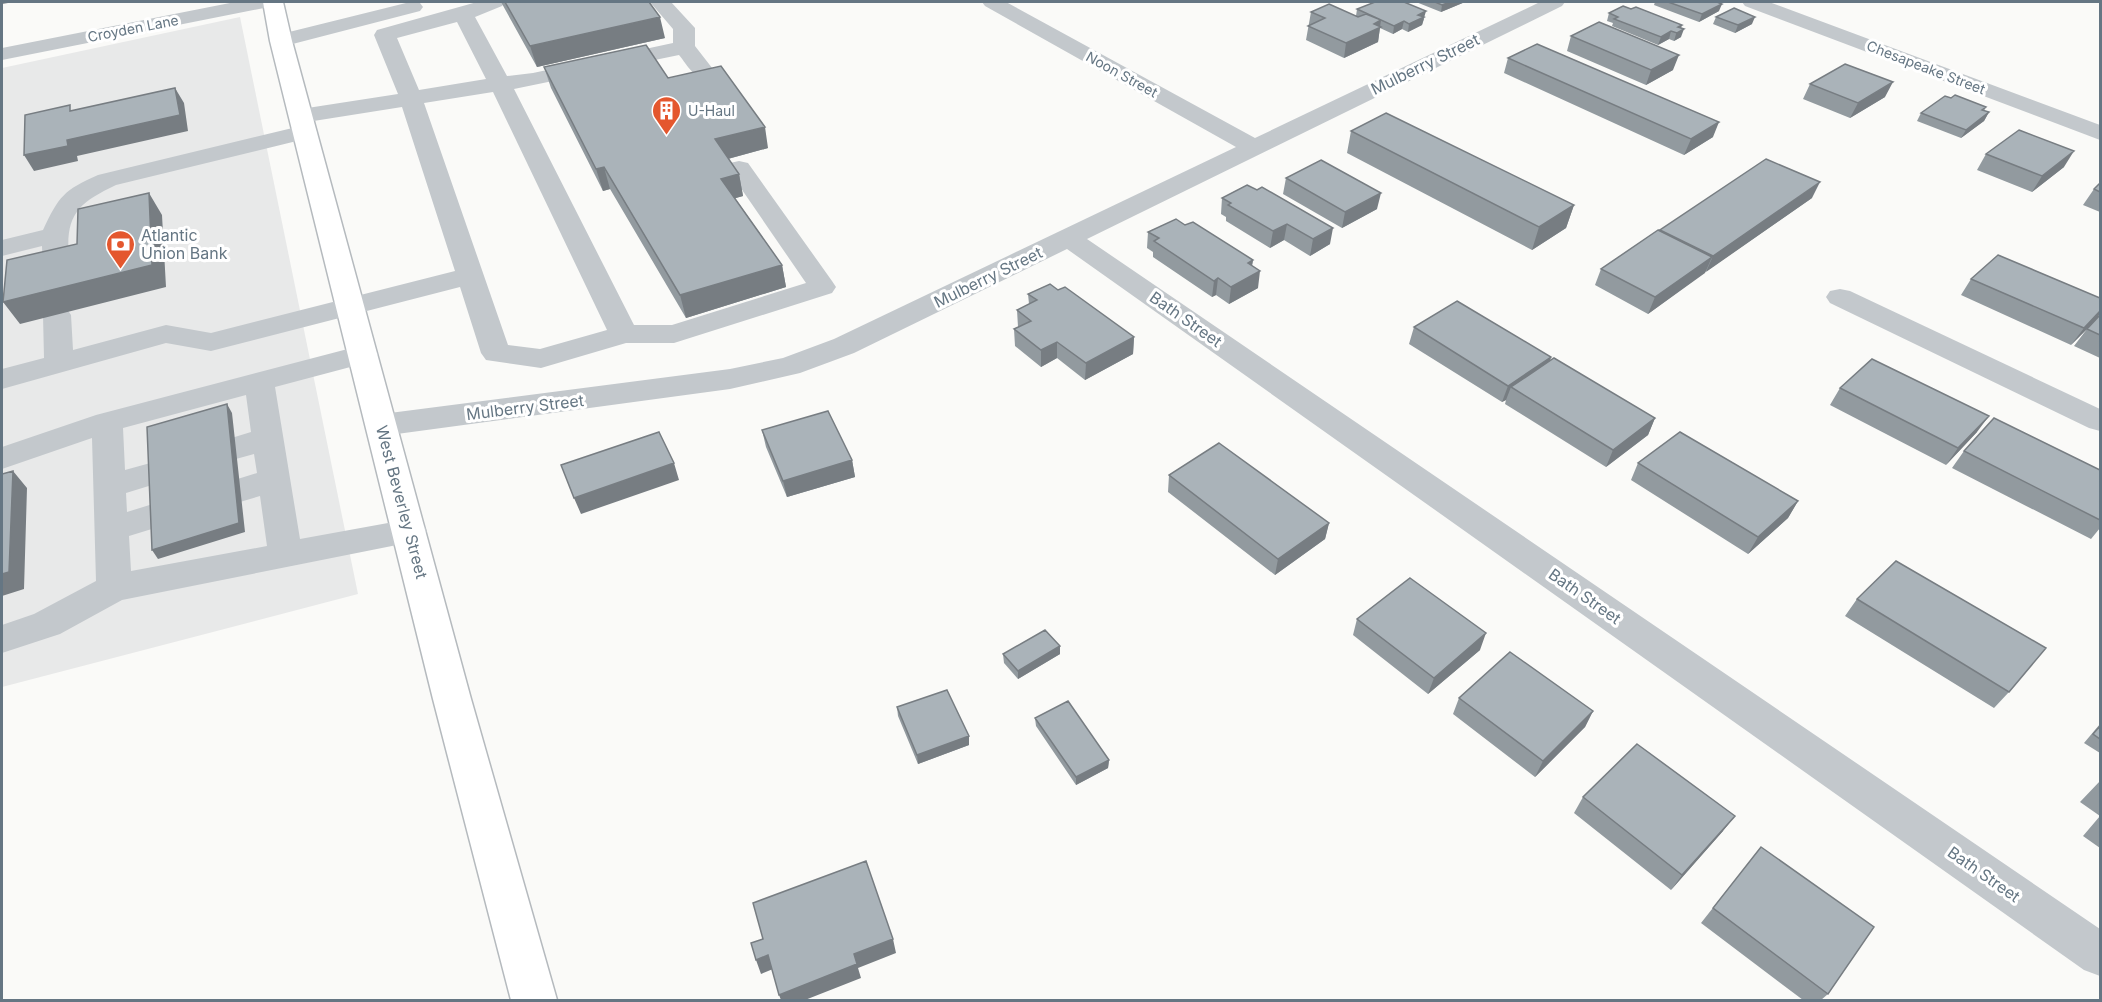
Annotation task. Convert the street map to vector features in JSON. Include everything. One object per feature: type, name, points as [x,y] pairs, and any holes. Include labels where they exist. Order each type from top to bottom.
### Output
[{"type":"main road","name":"West Beverley Street","points":[[273,2],[281,41],[452,699],[534,1000]]},
{"type":"street","name":"Croyden Lane","points":[[2,54],[264,2]]},
{"type":"street","points":[[281,41],[431,9],[463,14],[495,2]]},
{"type":"street","points":[[660,2],[684,28],[684,47],[705,73]]},
{"type":"street","name":"Noon Street","points":[[992,2],[1253,147]]},
{"type":"street","name":"Mulberry Street","points":[[382,425],[730,379],[790,366],[844,346],[1555,2]]},
{"type":"street","name":"Chesapeake Street","points":[[1752,2],[2100,133]]},
{"type":"street","points":[[431,9],[385,34],[411,98],[496,353],[540,359],[624,334],[674,334],[822,287],[739,168]]},
{"type":"street","points":[[463,14],[624,334]]},
{"type":"street","points":[[57,274],[54,235],[68,205],[81,192],[107,180],[303,124],[411,98],[533,80],[684,47]]},
{"type":"street","points":[[2,248],[54,235]]},
{"type":"street","name":"Bath Street","points":[[1069,238],[2100,955]]},
{"type":"street","points":[[2,379],[166,334],[211,342],[470,276]]},
{"type":"street","points":[[1839,297],[2100,421]]},
{"type":"street","points":[[57,315],[58,362]]},
{"type":"street","points":[[2,458],[107,422],[363,354]]},
{"type":"street","points":[[259,381],[285,555]]},
{"type":"street","points":[[107,422],[114,588]]},
{"type":"street","points":[[236,448],[268,438]]},
{"type":"street","points":[[110,486],[154,473]]},
{"type":"street","points":[[240,490],[273,479]]},
{"type":"street","points":[[112,529],[156,515]]},
{"type":"street","points":[[2,639],[47,624],[114,588],[410,531]]},
{"type":"shaded area","points":[[240,17],[358,594],[2,687],[2,68]]},
{"type":"building","points":[[505,2],[649,2],[660,17],[530,46]]},
{"type":"building","points":[[1375,2],[1404,2],[1426,11],[1418,15],[1424,17],[1409,24],[1404,21],[1394,26],[1357,9]]},
{"type":"building","points":[[1668,2],[1717,2],[1722,4],[1702,14]]},
{"type":"building","points":[[1329,4],[1358,17],[1366,14],[1381,20],[1374,24],[1381,27],[1346,43],[1308,26],[1325,18],[1311,12]]},
{"type":"building","points":[[1623,6],[1631,9],[1636,7],[1682,25],[1678,27],[1684,29],[1677,33],[1671,31],[1661,37],[1614,19],[1618,17],[1609,13]]},
{"type":"building","points":[[1734,8],[1755,17],[1738,25],[1716,17]]},
{"type":"building","points":[[1599,22],[1679,55],[1651,70],[1571,36]]},
{"type":"building","points":[[1537,44],[1719,122],[1691,139],[1508,58]]},
{"type":"building","points":[[646,45],[668,78],[721,66],[765,127],[715,139],[739,174],[721,179],[782,265],[680,295],[604,167],[596,169],[544,67]]},
{"type":"building","points":[[1845,64],[1893,82],[1858,103],[1810,84]]},
{"type":"building","points":[[175,88],[180,115],[67,140],[68,146],[24,155],[25,115],[70,105],[70,111]]},
{"type":"building","points":[[1955,95],[1986,107],[1982,110],[1989,112],[1966,130],[1921,113],[1945,96],[1951,98]]},
{"type":"building","points":[[1386,113],[1574,205],[1539,227],[1351,131]]},
{"type":"building","points":[[2019,130],[2074,151],[2042,176],[1986,154]]},
{"type":"building","points":[[1766,159],[1820,182],[1713,256],[1660,230]]},
{"type":"building","points":[[1321,160],[1381,193],[1345,212],[1286,178]]},
{"type":"building","points":[[2100,183],[2100,192],[2094,189]]},
{"type":"building","points":[[1247,185],[1257,190],[1262,187],[1333,228],[1313,239],[1287,224],[1273,231],[1228,205],[1231,203],[1222,198]]},
{"type":"building","points":[[149,193],[152,265],[3,302],[7,260],[77,244],[78,209]]},
{"type":"building","points":[[1176,219],[1185,225],[1193,222],[1253,260],[1248,263],[1260,271],[1231,287],[1218,278],[1214,281],[1154,241],[1159,238],[1148,232]]},
{"type":"building","points":[[1658,230],[1712,257],[1655,297],[1601,269]]},
{"type":"building","points":[[1998,255],[2100,298],[2100,311],[2084,328],[1971,279]]},
{"type":"building","points":[[1050,284],[1058,290],[1065,287],[1134,337],[1086,363],[1057,342],[1041,350],[1014,329],[1031,321],[1017,310],[1037,300],[1028,294]]},
{"type":"building","points":[[1457,301],[1551,357],[1508,386],[1414,327]]},
{"type":"building","points":[[2100,315],[2100,335],[2087,329]]},
{"type":"building","points":[[1554,358],[1655,418],[1613,450],[1511,387]]},
{"type":"building","points":[[1872,359],[1989,416],[1958,448],[1840,388]]},
{"type":"building","points":[[227,404],[239,523],[152,550],[147,427]]},
{"type":"building","points":[[828,411],[852,460],[783,481],[762,430]]},
{"type":"building","points":[[1994,418],[2100,470],[2100,520],[1964,451]]},
{"type":"building","points":[[659,432],[674,463],[574,498],[561,465]]},
{"type":"building","points":[[1680,432],[1798,501],[1758,537],[1638,463]]},
{"type":"building","points":[[1219,443],[1329,523],[1278,559],[1169,475]]},
{"type":"building","points":[[13,471],[9,572],[2,574],[2,474]]},
{"type":"building","points":[[1896,561],[2046,648],[2009,692],[1857,599]]},
{"type":"building","points":[[1410,578],[1486,633],[1434,678],[1357,619]]},
{"type":"building","points":[[1045,630],[1060,646],[1018,671],[1003,654]]},
{"type":"building","points":[[1510,652],[1593,711],[1543,761],[1459,698]]},
{"type":"building","points":[[947,690],[969,736],[917,755],[897,707]]},
{"type":"building","points":[[1068,701],[1109,760],[1076,777],[1035,718]]},
{"type":"building","points":[[2100,726],[2100,739],[2093,734]]},
{"type":"building","points":[[1637,744],[1735,816],[1682,875],[1583,797]]},
{"type":"building","points":[[1761,847],[1874,927],[1828,994],[1713,908]]},
{"type":"building","points":[[866,861],[893,939],[854,954],[857,964],[779,995],[768,955],[756,960],[751,943],[763,939],[753,903]]},
{"type":"place","name":"U-Haul","points":[[667,136]]},
{"type":"place","name":"Atlantic Union Bank","points":[[120,270]]}]
